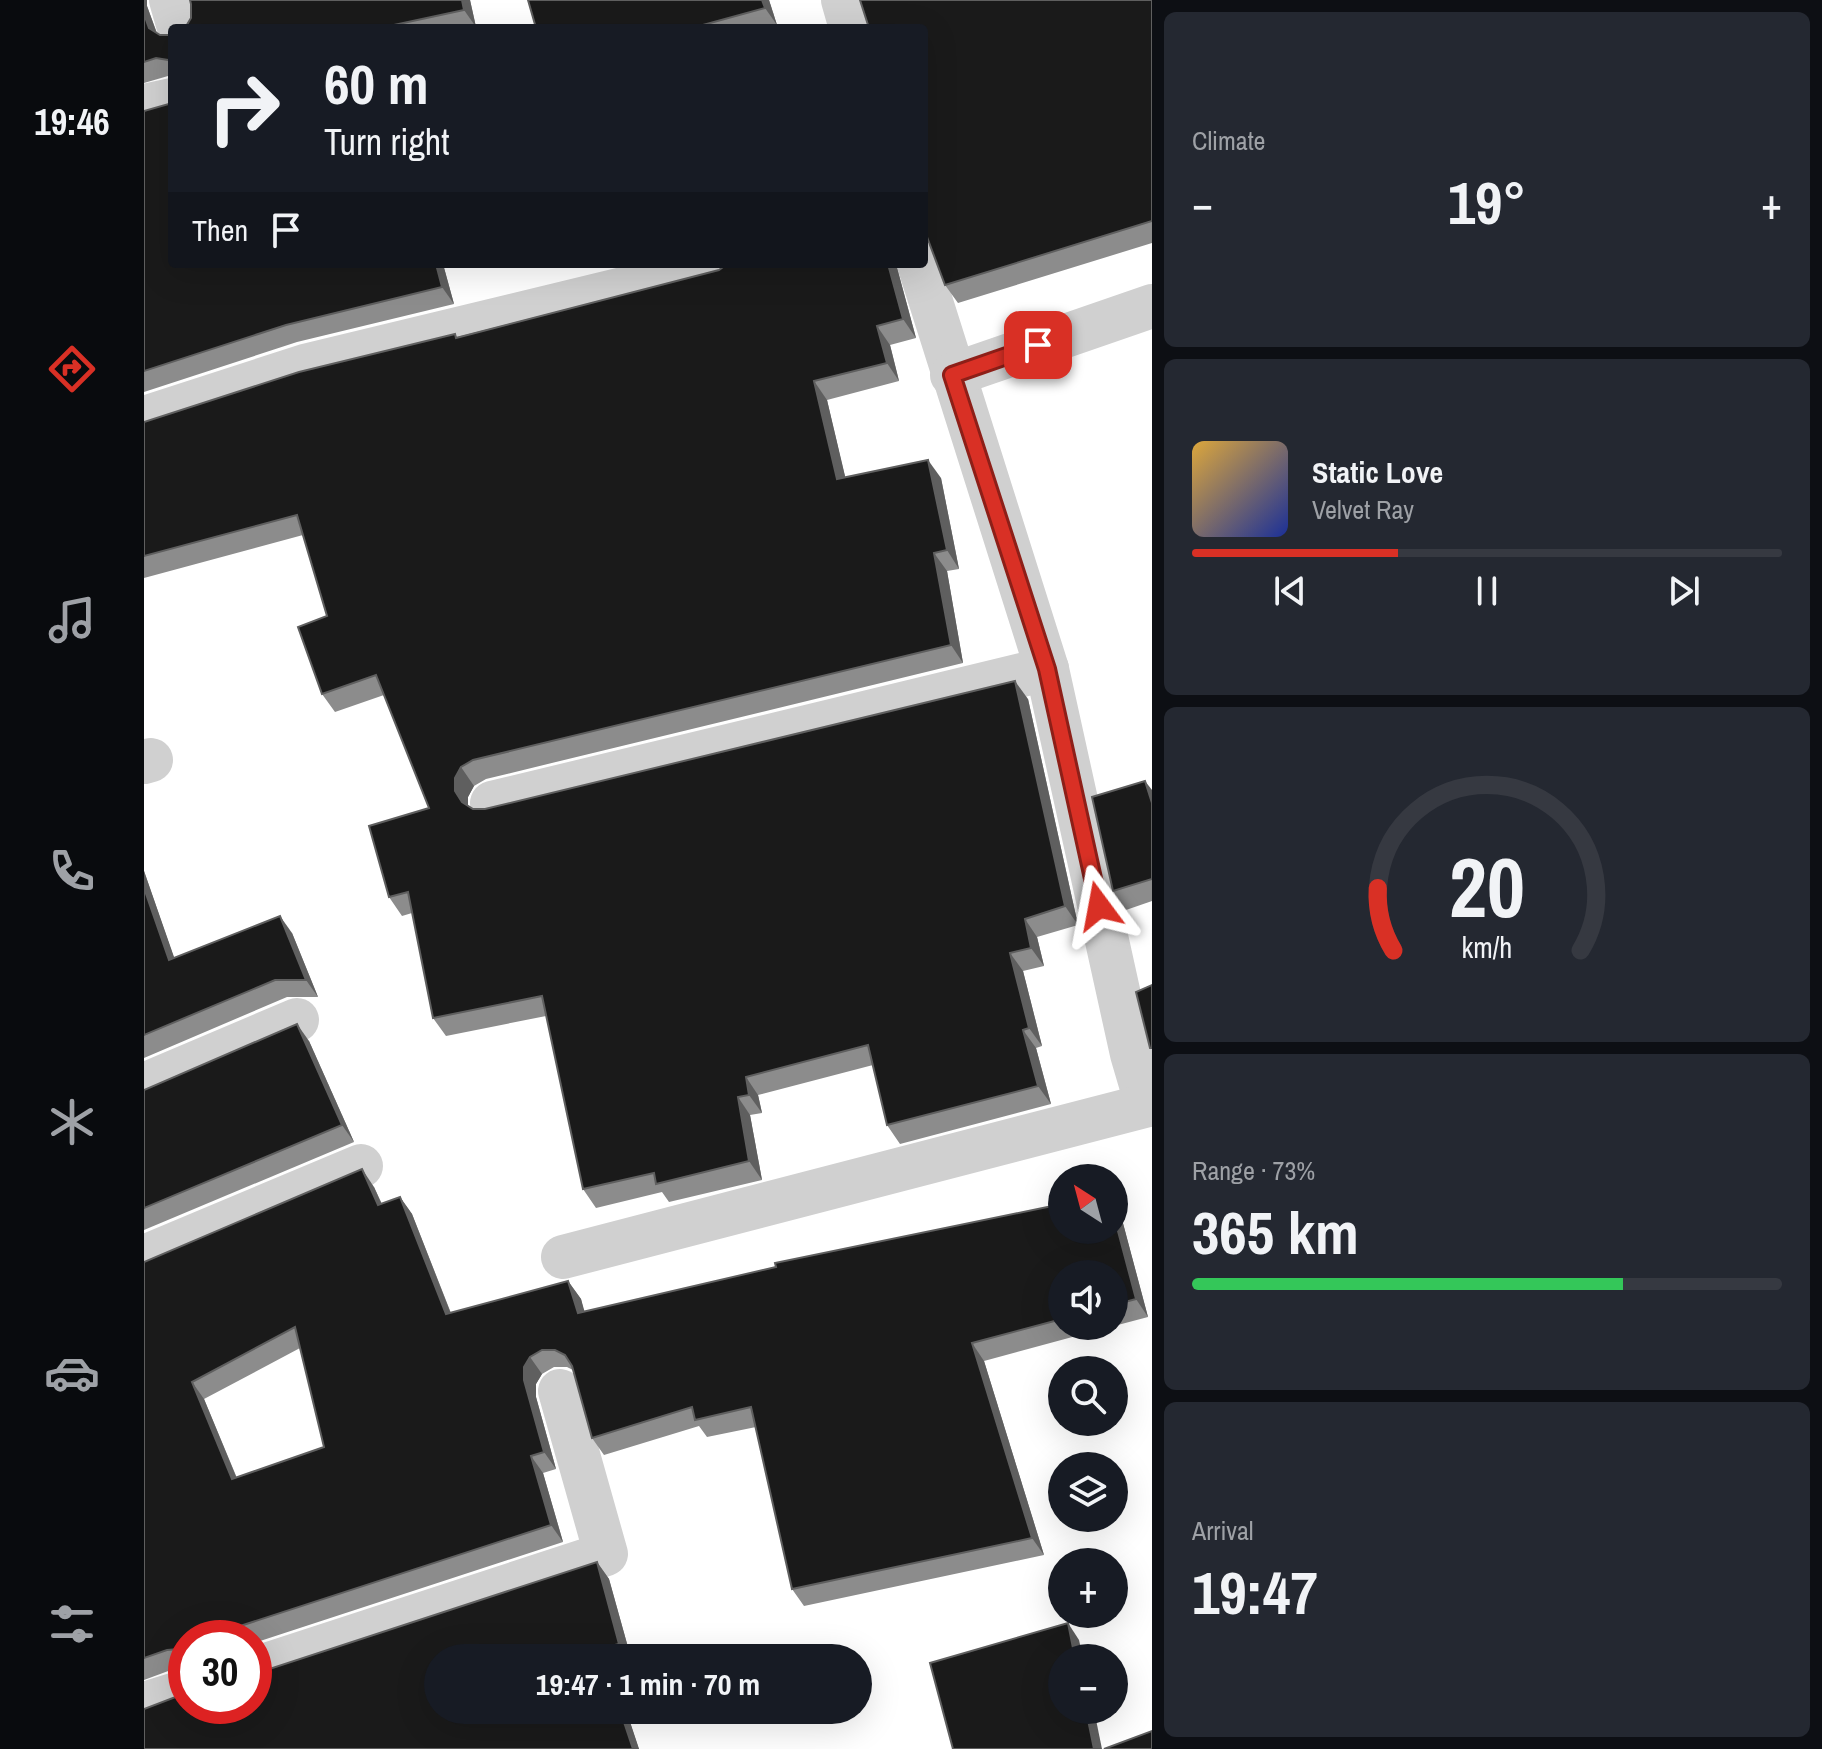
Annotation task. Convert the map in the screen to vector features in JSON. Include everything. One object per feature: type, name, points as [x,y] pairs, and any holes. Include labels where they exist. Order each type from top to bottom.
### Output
[{"type":"street","points":[[171,0],[178,24]]},
{"type":"street","points":[[843,0],[850,24]]},
{"type":"street","points":[[144,106],[168,101]]},
{"type":"street","points":[[144,418],[305,366],[709,268]]},
{"type":"street","points":[[563,1257],[1150,1104],[1132,1054],[1047,669],[920,268]]},
{"type":"street","points":[[952,375],[1152,306]]},
{"type":"street","points":[[492,803],[1047,669]]},
{"type":"street","points":[[144,1085],[297,1020]]},
{"type":"street","points":[[144,1257],[361,1166]]},
{"type":"street","points":[[272,1663],[606,1554],[560,1391]]},
{"type":"street","points":[[144,1704],[168,1697]]},
{"type":"building","points":[[190,0],[462,0],[464,10],[399,24],[187,24],[191,18]]},
{"type":"building","points":[[528,0],[762,0],[765,8],[707,24],[535,24]]},
{"type":"building","points":[[860,0],[1152,0],[1152,221],[945,285],[928,240],[928,24],[868,24]]},
{"type":"building","points":[[144,14],[149,28],[160,35],[168,35],[168,60],[156,58],[144,62]]},
{"type":"building","points":[[168,104],[168,268],[437,268],[442,287],[286,325],[144,371],[144,111]]},
{"type":"building","points":[[889,268],[903,319],[877,326],[887,363],[814,381],[837,479],[928,460],[947,550],[934,553],[951,645],[473,760],[461,767],[455,778],[455,791],[462,802],[473,809],[485,809],[1015,681],[1065,906],[1025,919],[1031,948],[1010,953],[1029,1028],[1023,1030],[1038,1086],[887,1125],[868,1045],[746,1077],[749,1095],[738,1097],[749,1161],[656,1184],[654,1173],[583,1189],[542,996],[433,1018],[408,892],[389,897],[369,826],[429,808],[376,675],[322,694],[298,627],[327,616],[297,515],[144,556],[144,422],[299,372],[455,334],[456,338],[719,270]]},
{"type":"building","points":[[1145,781],[1152,803],[1152,879],[1113,891],[1092,797]]},
{"type":"building","points":[[144,888],[169,960],[280,916],[306,980],[275,980],[144,1035]]},
{"type":"building","points":[[1152,985],[1152,1048],[1150,1048],[1136,992]]},
{"type":"building","points":[[297,1024],[342,1125],[144,1208],[144,1090]]},
{"type":"building","points":[[362,1169],[378,1205],[400,1197],[446,1314],[568,1281],[578,1313],[776,1267],[775,1263],[1048,1207],[1048,1244],[1121,1244],[1126,1260],[1048,1260],[1048,1323],[972,1343],[1032,1538],[792,1589],[751,1407],[695,1420],[692,1407],[592,1438],[572,1366],[565,1355],[555,1350],[542,1350],[530,1357],[524,1367],[524,1380],[544,1452],[531,1456],[551,1525],[259,1620],[168,1620],[168,1650],[144,1658],[144,1262]],"holes":[[[295,1327],[324,1447],[232,1479],[192,1382]]]},
{"type":"building","points":[[1128,1269],[1136,1299],[1128,1301]]},
{"type":"building","points":[[597,1562],[619,1644],[424,1644],[424,1724],[625,1724],[633,1749],[144,1749],[144,1709],[168,1700],[168,1724],[272,1724],[272,1668]]},
{"type":"building","points":[[1051,1628],[1069,1628],[1072,1644],[1048,1644],[1048,1724],[1089,1724],[1094,1749],[953,1749],[930,1663]]},
{"type":"building","points":[[1152,1731],[1152,1749],[1104,1749]]},
{"type":"route","points":[[1038,345],[952,375],[1047,669],[1099,906]]}]
